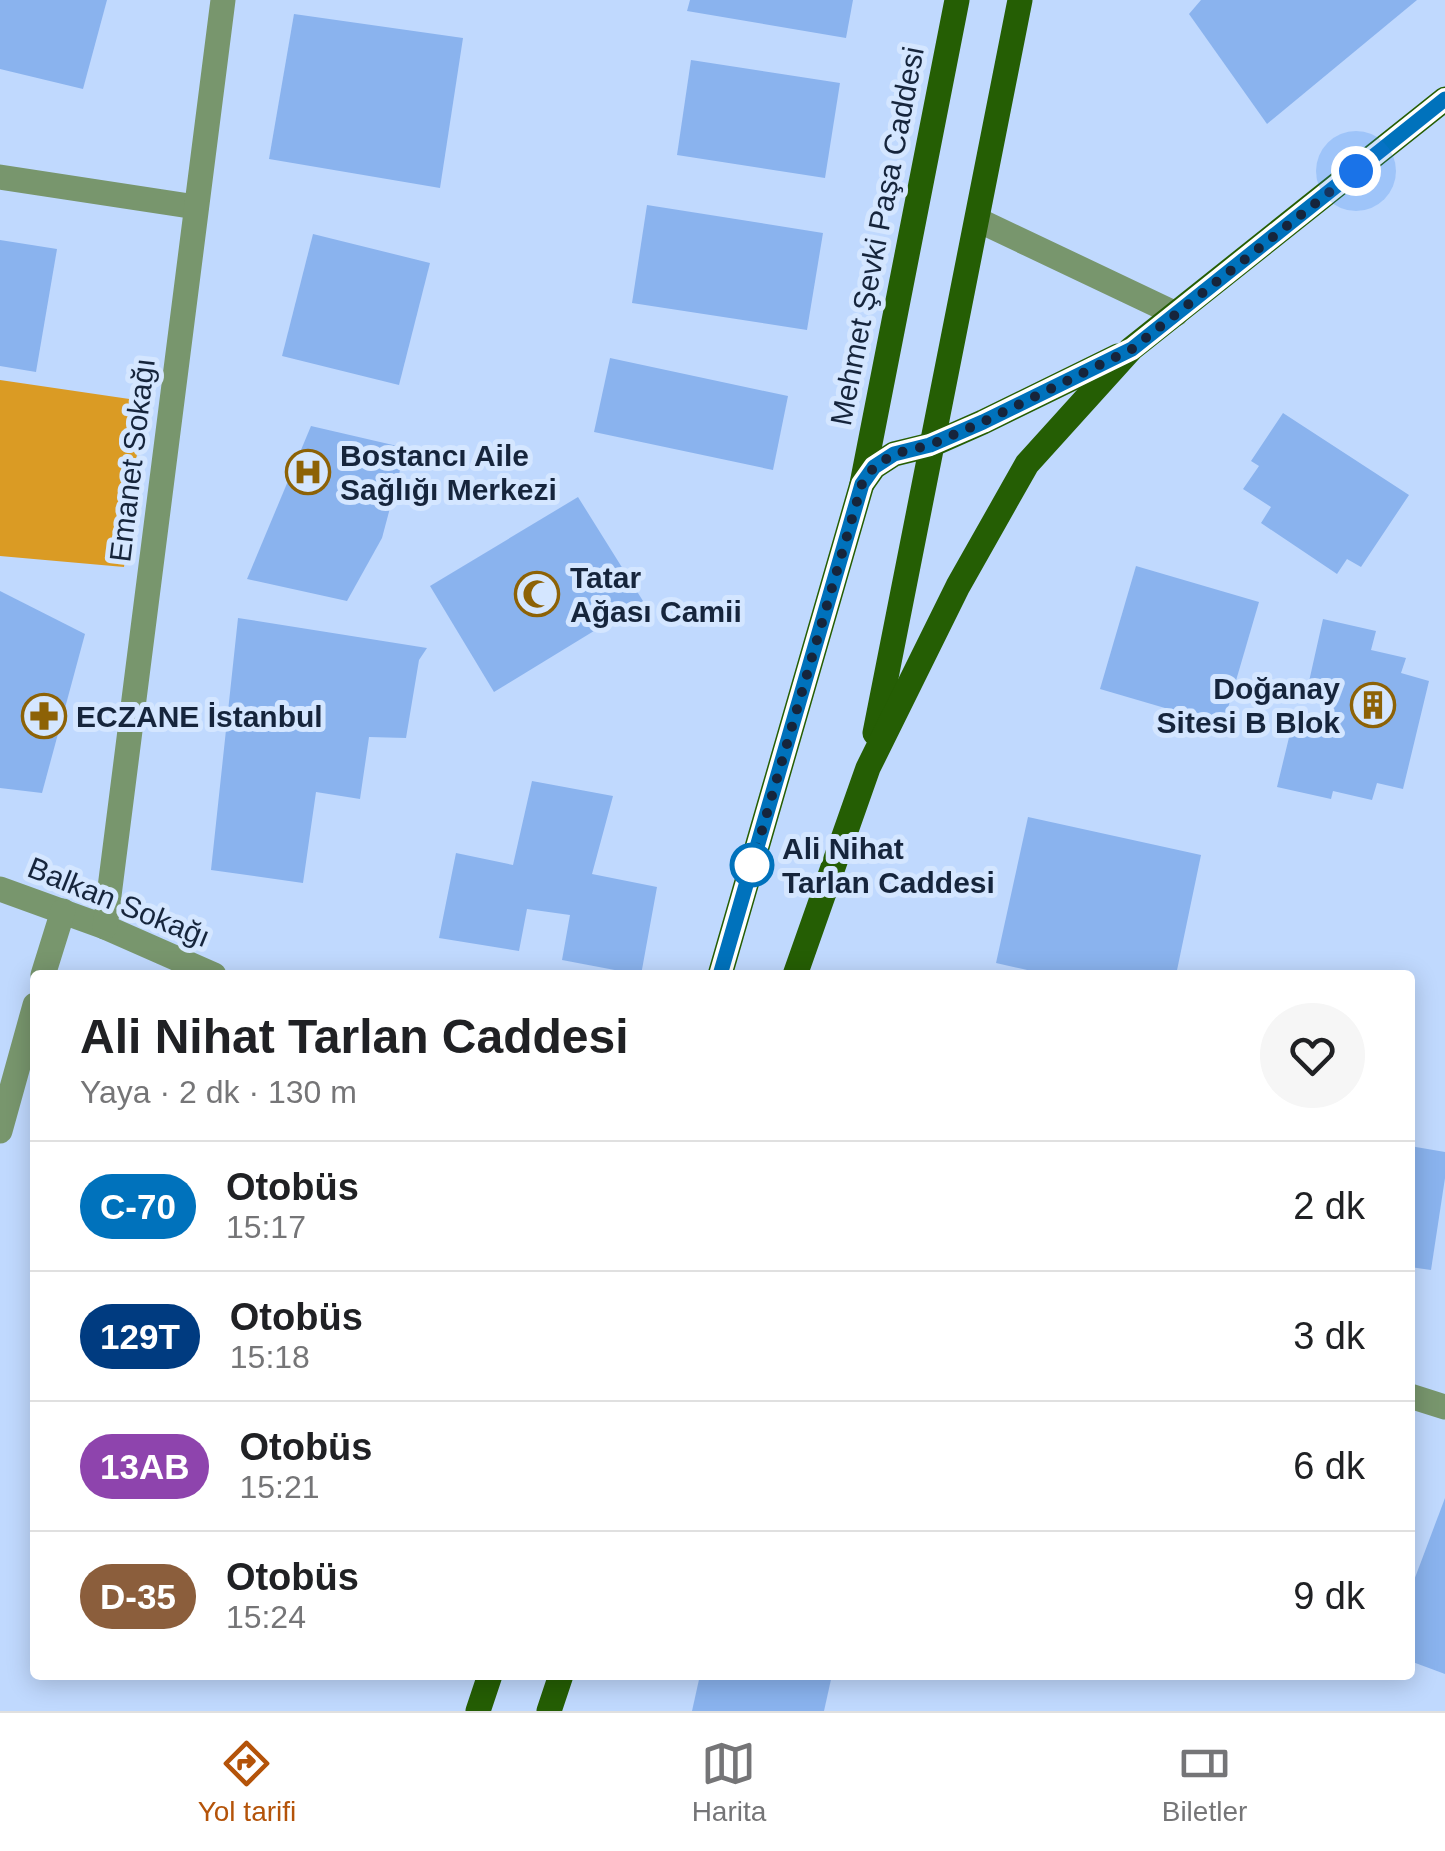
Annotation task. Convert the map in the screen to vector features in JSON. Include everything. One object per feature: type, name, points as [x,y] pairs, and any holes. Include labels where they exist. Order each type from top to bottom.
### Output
[{"type":"main road","name":"Mehmet Şevki Paşa Caddesi","points":[[721,970],[862,484],[957,0]]},
{"type":"main road","points":[[868,768],[1020,0]]},
{"type":"main road","points":[[797,970],[868,768],[958,586],[1027,464],[1132,349],[1445,99]]},
{"type":"main road","points":[[862,484],[874,467],[894,454],[930,445],[1132,349]]},
{"type":"main road","points":[[478,1711],[488,1680]]},
{"type":"main road","points":[[549,1711],[559,1680]]},
{"type":"street","name":"Emanet Sokağı","points":[[105,927],[223,0]]},
{"type":"street","points":[[0,176],[196,207]]},
{"type":"street","points":[[978,220],[1176,314]]},
{"type":"street","name":"Balkan Sokağı","points":[[0,889],[105,927],[203,970]]},
{"type":"street","points":[[45,970],[62,911]]},
{"type":"street","points":[[0,1131],[30,1023]]},
{"type":"street","points":[[1415,1398],[1445,1407]]},
{"type":"shaded area","points":[[0,380],[143,401],[124,567],[0,556]]},
{"type":"building","points":[[0,0],[107,0],[83,89],[0,69]]},
{"type":"building","points":[[690,0],[853,0],[846,38],[687,11]]},
{"type":"building","points":[[1201,0],[1417,0],[1267,124],[1189,14]]},
{"type":"building","points":[[294,14],[463,38],[440,188],[269,159]]},
{"type":"building","points":[[691,60],[840,83],[825,178],[677,155]]},
{"type":"building","points":[[647,205],[823,233],[807,330],[632,303]]},
{"type":"building","points":[[313,234],[430,263],[399,385],[282,356]]},
{"type":"building","points":[[0,240],[57,249],[36,372],[0,366]]},
{"type":"building","points":[[610,358],[788,396],[773,470],[594,432]]},
{"type":"building","points":[[1283,413],[1409,495],[1361,567],[1347,559],[1337,574],[1261,523],[1271,507],[1243,489],[1259,466],[1251,461]]},
{"type":"building","points":[[311,426],[406,448],[382,538],[347,601],[247,579]]},
{"type":"building","name":"Tatar Ağası Camii","points":[[578,497],[643,601],[494,692],[430,586]]},
{"type":"building","points":[[1136,566],[1259,602],[1223,725],[1100,689]]},
{"type":"building","points":[[0,591],[85,634],[42,793],[0,788]]},
{"type":"building","points":[[238,618],[427,648],[419,660],[406,738],[369,737],[360,799],[316,792],[303,883],[211,870]]},
{"type":"building","name":"Doğanay Sitesi B Blok","points":[[1323,619],[1376,631],[1371,650],[1406,658],[1401,673],[1429,681],[1403,789],[1377,783],[1372,800],[1333,791],[1331,799],[1277,787],[1293,721],[1319,727],[1327,690],[1308,686]]},
{"type":"building","points":[[532,781],[613,796],[592,874],[657,887],[642,970],[615,970],[562,960],[570,915],[527,909],[519,951],[439,938],[456,853],[513,865]]},
{"type":"building","points":[[1028,817],[1201,855],[1177,970],[1028,970],[996,963]]},
{"type":"building","points":[[1415,1147],[1445,1152],[1445,1178],[1431,1270],[1415,1268]]},
{"type":"building","points":[[1445,1498],[1445,1674],[1415,1663],[1415,1578]]},
{"type":"building","points":[[699,1680],[831,1680],[824,1711],[692,1711]]},
{"type":"bus line","name":"C-70","points":[[721,970],[862,484],[874,467],[894,454],[930,445],[983,422],[1132,349],[1445,99]]},
{"type":"place","name":"Bostancı Aile Sağlığı Merkezi","points":[[308,472]]},
{"type":"place","name":"Tatar Ağası Camii","points":[[537,594]]},
{"type":"place","name":"Doğanay Sitesi B Blok","points":[[1373,705]]},
{"type":"place","name":"ECZANE İstanbul","points":[[44,716]]},
{"type":"place","name":"Ali Nihat Tarlan Caddesi","points":[[752,865]]},
{"type":"route","points":[[752,865],[862,484],[874,467],[894,454],[930,445],[983,422],[1132,349],[1356,171]]}]
